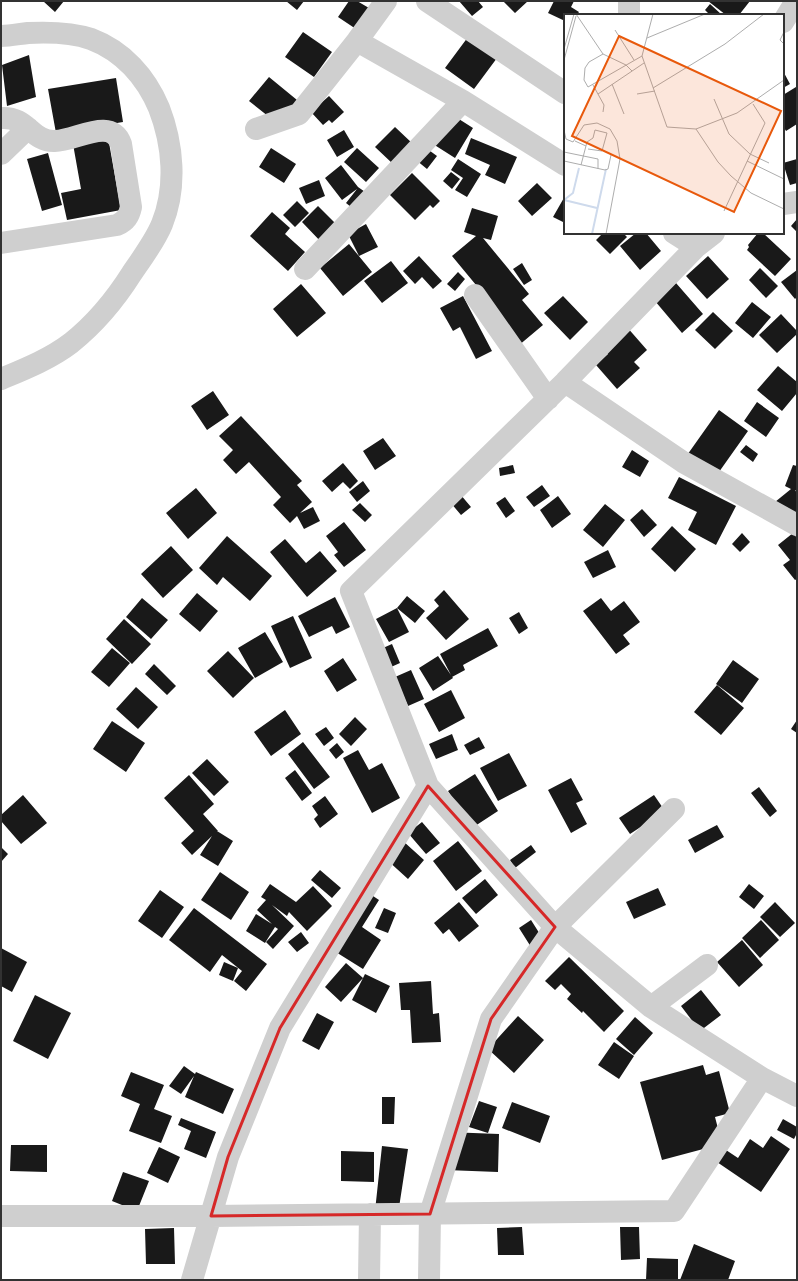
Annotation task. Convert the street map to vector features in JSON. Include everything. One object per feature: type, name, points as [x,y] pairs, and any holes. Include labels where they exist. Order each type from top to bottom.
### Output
[{"type":"street","points":[[256,129],[299,114],[386,1]]},
{"type":"street","points":[[427,1],[564,92]]},
{"type":"street","points":[[629,1],[629,14]]},
{"type":"street","points":[[784,20],[796,1]]},
{"type":"street","points":[[1,36],[48,32],[69,34],[90,39],[109,47],[126,59],[143,79],[156,100],[165,124],[170,149],[172,174],[169,199],[162,224],[139,262],[107,309],[70,344],[49,358],[1,379]]},
{"type":"street","points":[[356,41],[463,101],[564,164]]},
{"type":"street","points":[[305,269],[463,101]]},
{"type":"street","points":[[1,118],[15,119],[22,122],[35,135],[53,142],[63,141],[103,130],[114,133],[121,144],[131,207],[130,214],[126,220],[117,225],[1,243]]},
{"type":"street","points":[[1,154],[28,128]]},
{"type":"street","points":[[784,204],[797,202]]},
{"type":"street","points":[[676,234],[696,247]]},
{"type":"street","points":[[713,234],[696,247],[548,399],[351,591],[428,786],[555,927],[651,1006],[762,1078],[797,1096]]},
{"type":"street","points":[[475,295],[548,399]]},
{"type":"street","points":[[565,382],[682,462],[797,525]]},
{"type":"street","points":[[192,1280],[228,1157],[280,1028],[428,786]]},
{"type":"street","points":[[429,1280],[430,1214],[491,1018],[555,927],[674,809]]},
{"type":"street","points":[[651,1006],[707,965]]},
{"type":"street","points":[[1,1216],[211,1216],[674,1211],[762,1078]]},
{"type":"street","points":[[369,1280],[370,1214]]},
{"type":"highlighted area","points":[[428,786],[555,927],[491,1019],[430,1214],[211,1216],[228,1157],[280,1028]]},
{"type":"building","points":[[43,1],[64,1],[55,12]]},
{"type":"building","points":[[286,1],[304,1],[297,10]]},
{"type":"building","points":[[349,1],[357,1],[369,8],[356,29],[338,17]]},
{"type":"building","points":[[459,1],[478,1],[483,7],[472,16]]},
{"type":"building","points":[[503,1],[528,1],[515,13]]},
{"type":"building","points":[[554,1],[574,1],[571,7],[579,12],[578,14],[564,14],[564,21],[548,13]]},
{"type":"building","points":[[708,1],[750,1],[740,14],[725,14]]},
{"type":"building","points":[[710,4],[721,14],[709,14],[705,10]]},
{"type":"building","points":[[303,32],[332,52],[314,77],[285,57]]},
{"type":"building","points":[[468,37],[497,58],[474,89],[445,68]]},
{"type":"building","points":[[29,55],[36,97],[7,106],[2,65]]},
{"type":"building","points":[[784,73],[790,84],[784,87]]},
{"type":"building","points":[[269,77],[297,100],[278,124],[249,101]]},
{"type":"building","points":[[116,78],[123,122],[56,133],[48,89]]},
{"type":"building","points":[[796,87],[797,124],[786,131],[784,128],[784,94]]},
{"type":"building","points":[[329,96],[344,112],[332,123],[329,120],[323,125],[311,112]]},
{"type":"building","points":[[451,114],[473,128],[455,158],[433,144]]},
{"type":"building","points":[[395,127],[413,144],[393,164],[375,147]]},
{"type":"building","points":[[344,130],[354,147],[337,157],[327,140]]},
{"type":"building","points":[[108,137],[121,210],[67,220],[61,193],[81,189],[73,144]]},
{"type":"building","points":[[471,138],[517,157],[505,184],[485,175],[490,165],[465,154]]},
{"type":"building","points":[[271,148],[296,164],[284,183],[259,167]]},
{"type":"building","points":[[357,148],[379,168],[366,182],[344,162]]},
{"type":"building","points":[[426,148],[437,156],[427,169],[416,160]]},
{"type":"building","points":[[48,153],[62,205],[42,211],[27,159]]},
{"type":"building","points":[[458,159],[481,174],[467,197],[455,190],[463,178],[451,170]]},
{"type":"building","points":[[797,159],[797,183],[790,185],[784,163]]},
{"type":"building","points":[[341,165],[358,187],[368,194],[356,211],[346,203],[357,189],[342,200],[325,178]]},
{"type":"building","points":[[451,172],[460,179],[452,189],[443,181]]},
{"type":"building","points":[[412,173],[440,201],[433,208],[430,205],[415,220],[390,195]]},
{"type":"building","points":[[319,180],[325,196],[306,204],[299,188]]},
{"type":"building","points":[[537,183],[552,198],[532,216],[518,201]]},
{"type":"building","points":[[564,198],[564,222],[553,217]]},
{"type":"building","points":[[297,201],[309,213],[295,227],[283,215]]},
{"type":"building","points":[[318,206],[340,228],[323,244],[302,222]]},
{"type":"building","points":[[472,208],[498,216],[491,240],[483,238],[529,294],[522,300],[543,325],[518,346],[476,285],[452,256],[476,236],[464,232]]},
{"type":"building","points":[[272,212],[290,228],[285,234],[305,252],[288,271],[250,236]]},
{"type":"building","points":[[797,219],[797,232],[791,226]]},
{"type":"building","points":[[366,224],[378,247],[359,256],[348,234]]},
{"type":"building","points":[[602,234],[624,234],[627,237],[610,254],[596,240]]},
{"type":"building","points":[[635,234],[647,234],[661,251],[640,270],[620,246]]},
{"type":"building","points":[[757,234],[764,234],[791,259],[775,276],[747,250],[749,247],[748,245]]},
{"type":"building","points":[[349,244],[372,272],[343,296],[320,268]]},
{"type":"building","points":[[419,256],[442,281],[433,289],[422,277],[415,284],[403,271]]},
{"type":"building","points":[[708,256],[729,279],[707,299],[686,276]]},
{"type":"building","points":[[391,261],[408,283],[382,303],[364,281]]},
{"type":"building","points":[[522,263],[532,280],[524,285],[513,269]]},
{"type":"building","points":[[760,268],[778,286],[766,298],[749,280]]},
{"type":"building","points":[[797,270],[797,297],[795,299],[781,282]]},
{"type":"building","points":[[458,272],[465,279],[455,291],[447,284]]},
{"type":"building","points":[[676,283],[703,314],[682,333],[655,301]]},
{"type":"building","points":[[301,284],[326,313],[297,337],[273,309]]},
{"type":"building","points":[[463,296],[492,351],[476,359],[460,327],[453,331],[440,308]]},
{"type":"building","points":[[563,296],[588,322],[570,340],[544,313]]},
{"type":"building","points":[[752,302],[771,317],[753,338],[735,323]]},
{"type":"building","points":[[713,312],[733,331],[715,349],[695,330]]},
{"type":"building","points":[[781,314],[797,331],[797,334],[777,353],[759,335]]},
{"type":"building","points":[[626,326],[647,350],[634,362],[640,368],[617,389],[596,365],[608,354],[602,349]]},
{"type":"building","points":[[778,366],[797,382],[797,393],[782,411],[757,390]]},
{"type":"building","points":[[213,391],[229,415],[207,430],[191,406]]},
{"type":"building","points":[[757,402],[779,418],[766,437],[744,421]]},
{"type":"building","points":[[719,410],[748,431],[714,479],[685,458]]},
{"type":"building","points":[[241,416],[302,481],[297,485],[312,502],[300,513],[313,507],[320,521],[304,529],[297,516],[290,523],[273,505],[281,497],[249,462],[236,474],[223,460],[233,450],[219,436]]},
{"type":"building","points":[[383,438],[396,456],[375,470],[363,451]]},
{"type":"building","points":[[746,445],[758,454],[753,462],[740,452]]},
{"type":"building","points":[[632,450],[649,461],[640,477],[622,467]]},
{"type":"building","points":[[343,463],[358,481],[350,489],[343,482],[332,492],[322,481]]},
{"type":"building","points":[[513,465],[515,473],[500,476],[499,468]]},
{"type":"building","points":[[793,465],[797,466],[797,491],[795,490],[797,493],[797,515],[775,502],[791,489],[785,486]]},
{"type":"building","points":[[679,477],[736,506],[716,545],[688,530],[697,512],[668,498]]},
{"type":"building","points":[[363,481],[370,491],[357,502],[349,492]]},
{"type":"building","points":[[542,485],[550,496],[534,507],[526,497]]},
{"type":"building","points":[[196,488],[217,513],[188,539],[166,513]]},
{"type":"building","points":[[460,494],[471,507],[461,515],[450,502]]},
{"type":"building","points":[[558,496],[571,514],[552,528],[540,510]]},
{"type":"building","points":[[505,497],[515,511],[506,518],[496,503]]},
{"type":"building","points":[[360,503],[372,515],[365,522],[352,510]]},
{"type":"building","points":[[605,504],[625,520],[603,547],[583,530]]},
{"type":"building","points":[[642,509],[657,525],[644,537],[630,520]]},
{"type":"building","points":[[344,522],[366,550],[344,567],[334,555],[338,552],[326,536]]},
{"type":"building","points":[[672,526],[696,549],[675,572],[651,549]]},
{"type":"building","points":[[742,533],[750,542],[740,552],[732,544]]},
{"type":"building","points":[[793,533],[797,538],[797,579],[795,580],[783,565],[790,560],[778,545]]},
{"type":"building","points":[[227,536],[272,576],[250,601],[223,577],[217,585],[199,568]]},
{"type":"building","points":[[285,539],[306,563],[320,551],[337,571],[307,597],[270,552]]},
{"type":"building","points":[[171,546],[193,570],[163,598],[141,574]]},
{"type":"building","points":[[608,550],[616,567],[593,578],[584,562]]},
{"type":"building","points":[[444,590],[469,619],[446,640],[426,618],[439,606],[434,600]]},
{"type":"building","points":[[197,593],[218,611],[200,632],[179,614]]},
{"type":"building","points":[[407,596],[425,611],[415,623],[397,608]]},
{"type":"building","points":[[335,597],[350,627],[336,634],[332,626],[309,637],[298,616]]},
{"type":"building","points":[[142,598],[168,620],[151,639],[126,617]]},
{"type":"building","points":[[601,598],[611,611],[624,601],[640,622],[623,635],[630,644],[616,654],[583,611]]},
{"type":"building","points":[[397,608],[409,632],[389,642],[376,619]]},
{"type":"building","points":[[519,612],[528,628],[519,634],[509,618]]},
{"type":"building","points":[[293,616],[312,658],[290,668],[271,626]]},
{"type":"building","points":[[124,619],[151,644],[132,664],[106,639]]},
{"type":"building","points":[[488,628],[498,646],[463,665],[465,670],[452,677],[440,654]]},
{"type":"building","points":[[265,632],[283,662],[255,678],[238,648]]},
{"type":"building","points":[[392,644],[400,663],[391,667],[383,648]]},
{"type":"building","points":[[112,648],[130,663],[109,687],[91,672]]},
{"type":"building","points":[[228,651],[254,678],[233,698],[207,671]]},
{"type":"building","points":[[438,656],[453,678],[433,691],[419,668]]},
{"type":"building","points":[[343,658],[357,680],[337,692],[324,671]]},
{"type":"building","points":[[733,660],[759,679],[742,703],[716,684]]},
{"type":"building","points":[[154,664],[176,686],[167,695],[145,674]]},
{"type":"building","points":[[411,670],[424,699],[408,706],[395,677]]},
{"type":"building","points":[[717,685],[744,708],[721,735],[694,712]]},
{"type":"building","points":[[136,687],[158,707],[138,729],[116,709]]},
{"type":"building","points":[[451,690],[465,718],[439,732],[424,704]]},
{"type":"building","points":[[285,710],[301,734],[271,756],[254,732]]},
{"type":"building","points":[[355,717],[367,729],[351,746],[339,734]]},
{"type":"building","points":[[797,720],[797,733],[791,729]]},
{"type":"building","points":[[112,721],[145,743],[126,772],[93,749]]},
{"type":"building","points":[[326,727],[334,738],[324,746],[315,734]]},
{"type":"building","points":[[452,734],[458,750],[436,759],[429,744]]},
{"type":"building","points":[[479,737],[485,748],[470,755],[464,745]]},
{"type":"building","points":[[303,742],[330,777],[314,789],[288,754]]},
{"type":"building","points":[[337,743],[344,752],[336,759],[329,750]]},
{"type":"building","points":[[358,750],[369,770],[382,763],[400,798],[372,813],[343,758]]},
{"type":"building","points":[[509,753],[527,786],[498,801],[480,768]]},
{"type":"building","points":[[207,759],[229,782],[214,796],[192,773]]},
{"type":"building","points":[[295,770],[312,793],[302,801],[285,778]]},
{"type":"building","points":[[475,774],[498,811],[472,828],[448,791]]},
{"type":"building","points":[[189,775],[214,804],[203,814],[217,831],[233,841],[218,866],[200,855],[212,836],[192,855],[181,843],[194,831],[164,798]]},
{"type":"building","points":[[571,778],[583,800],[576,803],[587,824],[571,833],[548,790]]},
{"type":"building","points":[[759,787],[777,811],[770,817],[751,793]]},
{"type":"building","points":[[23,795],[47,823],[21,844],[1,821],[1,815]]},
{"type":"building","points":[[654,795],[665,811],[630,834],[619,818]]},
{"type":"building","points":[[325,796],[338,814],[320,828],[314,819],[318,815],[312,806]]},
{"type":"building","points":[[422,822],[440,843],[426,854],[408,833]]},
{"type":"building","points":[[717,825],[724,837],[695,853],[688,840]]},
{"type":"building","points":[[403,841],[424,860],[408,879],[386,859]]},
{"type":"building","points":[[458,841],[482,871],[456,891],[433,861]]},
{"type":"building","points":[[531,845],[536,852],[515,868],[510,860]]},
{"type":"building","points":[[1,847],[8,854],[1,862]]},
{"type":"building","points":[[320,870],[341,888],[332,898],[311,880]]},
{"type":"building","points":[[220,872],[249,892],[231,920],[201,900]]},
{"type":"building","points":[[485,879],[498,895],[476,914],[462,898]]},
{"type":"building","points":[[270,884],[296,902],[313,886],[332,906],[307,931],[289,912],[287,916],[272,905],[294,926],[273,949],[266,942],[278,929],[275,927],[265,943],[246,931],[256,914],[272,924],[257,910],[266,900],[261,897]]},
{"type":"building","points":[[749,884],[764,896],[754,909],[739,897]]},
{"type":"building","points":[[658,888],[666,905],[634,919],[626,902]]},
{"type":"building","points":[[160,890],[184,907],[162,938],[138,921]]},
{"type":"building","points":[[367,892],[379,900],[362,927],[381,940],[363,969],[331,949]]},
{"type":"building","points":[[459,902],[479,926],[459,942],[449,929],[443,934],[434,923]]},
{"type":"building","points":[[775,902],[795,923],[780,937],[760,917]]},
{"type":"building","points":[[194,908],[267,964],[246,991],[234,981],[242,971],[222,955],[210,972],[169,940]]},
{"type":"building","points":[[384,908],[396,913],[388,933],[375,928]]},
{"type":"building","points":[[531,920],[543,939],[531,947],[519,928]]},
{"type":"building","points":[[761,920],[779,940],[760,958],[742,938]]},
{"type":"building","points":[[301,932],[309,943],[297,952],[288,942]]},
{"type":"building","points":[[742,940],[763,965],[739,987],[717,962]]},
{"type":"building","points":[[1,948],[27,962],[12,992],[1,986]]},
{"type":"building","points":[[569,957],[624,1011],[604,1032],[583,1011],[582,1013],[567,999],[571,994],[561,984],[555,990],[545,981]]},
{"type":"building","points":[[224,962],[238,968],[233,981],[219,975]]},
{"type":"building","points":[[346,963],[363,978],[341,1002],[325,987]]},
{"type":"building","points":[[365,974],[390,986],[376,1013],[352,1000]]},
{"type":"building","points":[[431,981],[433,1014],[439,1013],[441,1042],[412,1043],[410,1010],[401,1010],[399,983]]},
{"type":"building","points":[[701,990],[721,1015],[700,1031],[681,1006]]},
{"type":"building","points":[[35,995],[71,1013],[48,1059],[13,1041]]},
{"type":"building","points":[[317,1013],[334,1022],[319,1050],[302,1041]]},
{"type":"building","points":[[518,1016],[544,1040],[514,1073],[488,1049]]},
{"type":"building","points":[[635,1017],[653,1033],[634,1055],[616,1039]]},
{"type":"building","points":[[614,1042],[634,1056],[619,1079],[598,1065]]},
{"type":"building","points":[[703,1065],[706,1075],[719,1071],[730,1113],[715,1117],[722,1144],[662,1160],[640,1082]]},
{"type":"building","points":[[184,1066],[195,1074],[196,1072],[234,1089],[223,1114],[185,1097],[194,1076],[181,1094],[169,1086]]},
{"type":"building","points":[[131,1072],[164,1085],[154,1109],[172,1116],[161,1143],[129,1131],[140,1104],[121,1096]]},
{"type":"building","points":[[382,1097],[395,1097],[394,1124],[382,1124]]},
{"type":"building","points":[[479,1101],[497,1107],[488,1133],[469,1127]]},
{"type":"building","points":[[512,1102],[550,1116],[540,1143],[502,1128]]},
{"type":"building","points":[[181,1118],[216,1132],[206,1158],[184,1149],[191,1131],[178,1125]]},
{"type":"building","points":[[783,1119],[797,1127],[797,1133],[794,1139],[777,1130]]},
{"type":"building","points":[[447,1132],[499,1134],[498,1172],[446,1170]]},
{"type":"building","points":[[771,1136],[790,1149],[761,1192],[714,1160],[723,1148],[738,1158],[750,1139],[763,1148]]},
{"type":"building","points":[[11,1145],[47,1145],[47,1172],[10,1171]]},
{"type":"building","points":[[382,1146],[408,1149],[398,1214],[375,1211]]},
{"type":"building","points":[[159,1147],[180,1157],[168,1183],[147,1173]]},
{"type":"building","points":[[341,1151],[374,1152],[374,1182],[341,1181]]},
{"type":"building","points":[[123,1172],[149,1181],[137,1211],[112,1201]]},
{"type":"building","points":[[522,1227],[524,1255],[498,1255],[497,1228]]},
{"type":"building","points":[[620,1227],[639,1227],[640,1259],[621,1260]]},
{"type":"building","points":[[174,1228],[175,1264],[146,1264],[145,1229]]},
{"type":"building","points":[[694,1244],[735,1261],[728,1280],[680,1280]]},
{"type":"building","points":[[647,1258],[678,1259],[678,1280],[646,1280]]}]
